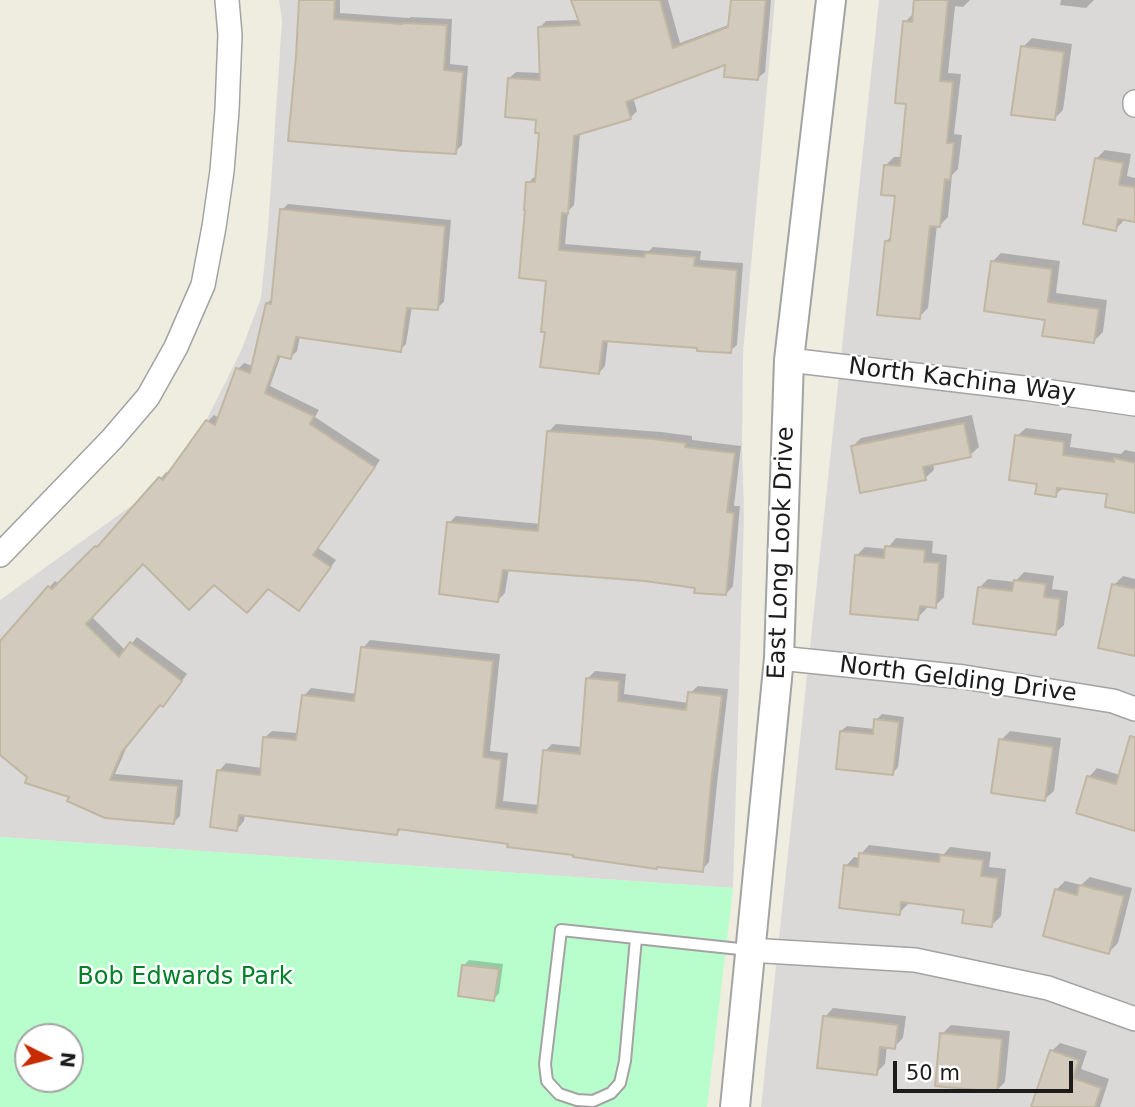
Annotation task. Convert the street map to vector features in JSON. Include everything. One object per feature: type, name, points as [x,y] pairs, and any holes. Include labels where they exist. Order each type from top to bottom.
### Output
[{"type":"street","points":[[0,555],[112,439],[148,397],[176,347],[203,285],[214,227],[225,134],[230,35],[227,0]]},
{"type":"street","name":"East Long Look Drive","points":[[735,1107],[779,658],[789,360],[831,0]]},
{"type":"street","name":"North Kachina Way","points":[[789,360],[1135,404]]},
{"type":"street","name":"North Gelding Drive","points":[[779,658],[964,677],[1113,701],[1135,709]]},
{"type":"street","points":[[750,950],[915,960],[1048,988],[1135,1019]]},
{"type":"lane","points":[[636,938],[625,1061],[620,1083],[611,1093],[593,1101],[577,1100],[559,1094],[547,1081],[545,1064],[561,930],[750,950]]},
{"type":"shaded area","points":[[279,0],[775,0],[743,353],[744,516],[733,888],[0,837],[0,600],[152,491],[204,425],[241,351],[261,298],[282,21]]},
{"type":"shaded area","points":[[879,0],[1135,0],[1135,1107],[761,1107]]},
{"type":"green space","name":"Bob Edwards Park","points":[[0,837],[733,888],[707,1107],[0,1107]]},
{"type":"building","points":[[299,0],[335,0],[334,19],[447,25],[444,70],[463,72],[456,154],[288,141]]},
{"type":"building","points":[[571,0],[660,0],[673,48],[728,27],[731,0],[766,0],[758,80],[724,77],[725,65],[626,102],[631,119],[574,136],[568,214],[562,213],[559,250],[644,257],[645,253],[695,257],[694,266],[737,270],[731,353],[603,341],[599,374],[540,367],[545,332],[541,332],[546,281],[519,278],[526,182],[535,182],[539,133],[535,133],[536,120],[505,117],[508,78],[540,80],[538,27],[580,25]]},
{"type":"building","points":[[914,0],[948,0],[940,81],[953,82],[947,143],[954,143],[950,180],[945,179],[940,227],[930,226],[920,319],[877,315],[885,241],[890,241],[895,196],[881,195],[884,165],[900,166],[906,104],[895,103],[903,21],[912,22]]},
{"type":"building","points":[[1021,46],[1064,52],[1055,120],[1011,115]]},
{"type":"building","points":[[1095,158],[1123,163],[1119,185],[1135,187],[1135,222],[1118,219],[1116,231],[1083,224]]},
{"type":"building","points":[[280,209],[445,226],[438,310],[407,308],[401,352],[296,337],[291,359],[278,356],[265,393],[314,416],[310,424],[375,467],[313,555],[331,567],[299,611],[268,589],[247,613],[214,585],[189,610],[143,564],[86,624],[119,657],[130,642],[182,681],[163,707],[160,705],[122,752],[110,780],[178,786],[174,824],[105,818],[67,801],[69,797],[25,783],[27,777],[0,755],[0,641],[48,586],[52,589],[97,547],[159,477],[163,480],[206,420],[215,425],[236,368],[250,373],[266,303],[271,304]]},
{"type":"building","points":[[991,261],[1052,269],[1048,302],[1099,309],[1094,343],[1042,336],[1045,320],[984,311]]},
{"type":"building","points":[[964,423],[971,457],[923,467],[926,480],[860,493],[851,446]]},
{"type":"building","points":[[547,431],[653,439],[686,443],[685,447],[735,453],[727,512],[734,513],[726,595],[694,593],[695,588],[645,581],[503,570],[498,602],[439,594],[447,522],[538,531]]},
{"type":"building","points":[[1015,435],[1064,442],[1063,455],[1114,462],[1114,458],[1135,463],[1135,513],[1105,507],[1107,494],[1057,488],[1056,497],[1035,494],[1037,484],[1009,480]]},
{"type":"building","points":[[885,546],[925,550],[924,562],[939,563],[936,608],[920,606],[918,620],[850,614],[855,555],[884,558]]},
{"type":"building","points":[[1014,580],[1046,584],[1044,597],[1060,599],[1056,635],[973,624],[978,587],[1012,591]]},
{"type":"building","points":[[1112,584],[1135,589],[1135,656],[1098,648]]},
{"type":"building","points":[[361,647],[493,661],[483,757],[501,760],[496,808],[537,813],[543,750],[580,754],[586,678],[619,681],[618,701],[686,710],[688,692],[722,696],[703,872],[657,869],[398,829],[397,835],[239,815],[237,831],[210,827],[217,770],[260,775],[263,737],[296,740],[302,695],[354,701]]},
{"type":"building","points":[[874,719],[899,722],[893,775],[836,769],[840,731],[873,734]]},
{"type":"building","points":[[1130,736],[1135,737],[1135,831],[1076,813],[1087,776],[1116,784]]},
{"type":"building","points":[[999,739],[1053,747],[1045,801],[991,793]]},
{"type":"building","points":[[859,853],[939,862],[940,855],[983,860],[981,876],[998,878],[992,927],[962,923],[964,910],[901,902],[900,915],[839,908],[844,865],[858,867]]},
{"type":"building","points":[[1079,885],[1124,896],[1109,954],[1043,936],[1055,889],[1077,895]]},
{"type":"building","points":[[462,965],[499,969],[494,1001],[458,996]]},
{"type":"building","points":[[823,1016],[898,1025],[895,1049],[880,1047],[877,1075],[817,1068]]},
{"type":"building","points":[[940,1033],[1002,1039],[997,1092],[935,1086]]},
{"type":"building","points":[[1050,1050],[1079,1060],[1073,1078],[1101,1088],[1095,1107],[1031,1107]]}]
